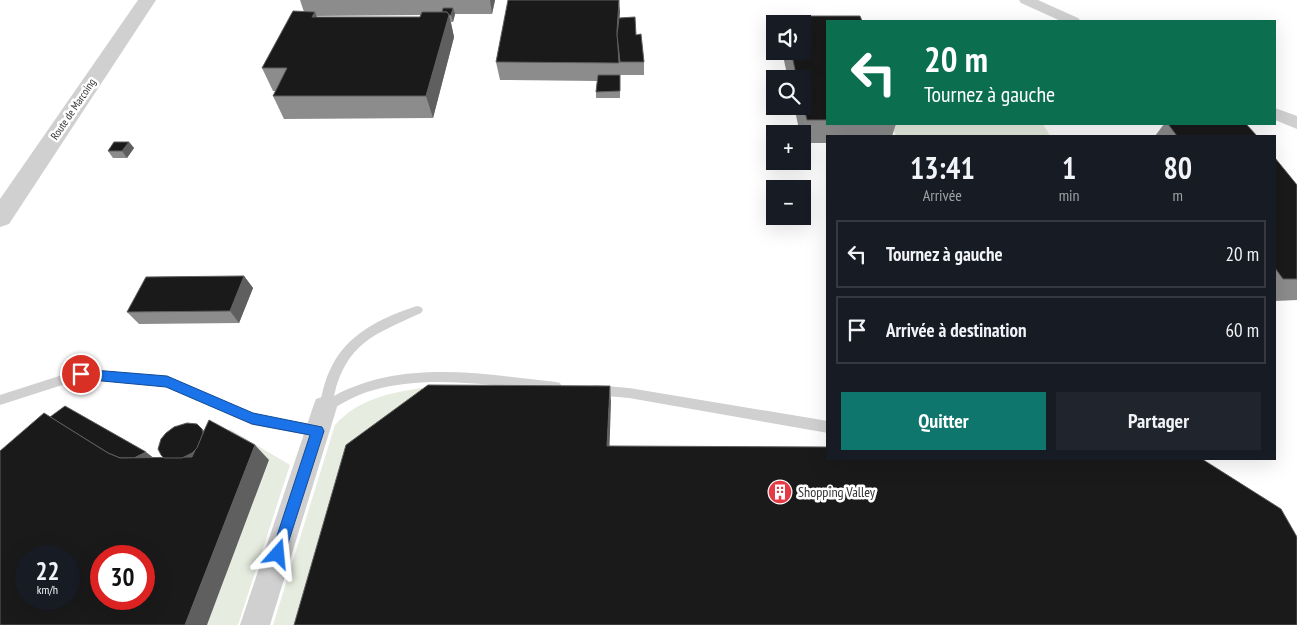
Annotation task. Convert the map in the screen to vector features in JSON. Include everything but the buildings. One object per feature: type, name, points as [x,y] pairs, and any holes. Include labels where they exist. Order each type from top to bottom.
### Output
[{"type":"street","name":"Route de Marcoing","points":[[0,218],[147,0]]},
{"type":"street","points":[[1026,0],[1071,20]]},
{"type":"street","points":[[1276,113],[1297,123]]},
{"type":"street","points":[[255,625],[322,419]]},
{"type":"lane","points":[[322,419],[338,364],[346,354],[361,339],[380,327],[417,310]]},
{"type":"lane","points":[[0,400],[81,374],[167,382],[252,419],[322,419],[363,388],[409,377],[432,377],[629,393],[826,427]]},
{"type":"shaded area","points":[[891,125],[1044,125],[1049,135],[896,135]]},
{"type":"shaded area","points":[[422,388],[427,398],[304,625],[273,625],[335,425],[344,416],[364,403],[386,395]]},
{"type":"shaded area","points":[[230,429],[290,465],[238,625],[207,625],[269,461],[224,436]]},
{"type":"place","name":"Shopping Valley","points":[[780,492]]},
{"type":"route","points":[[81,374],[167,382],[252,419],[318,431],[278,554]]}]
